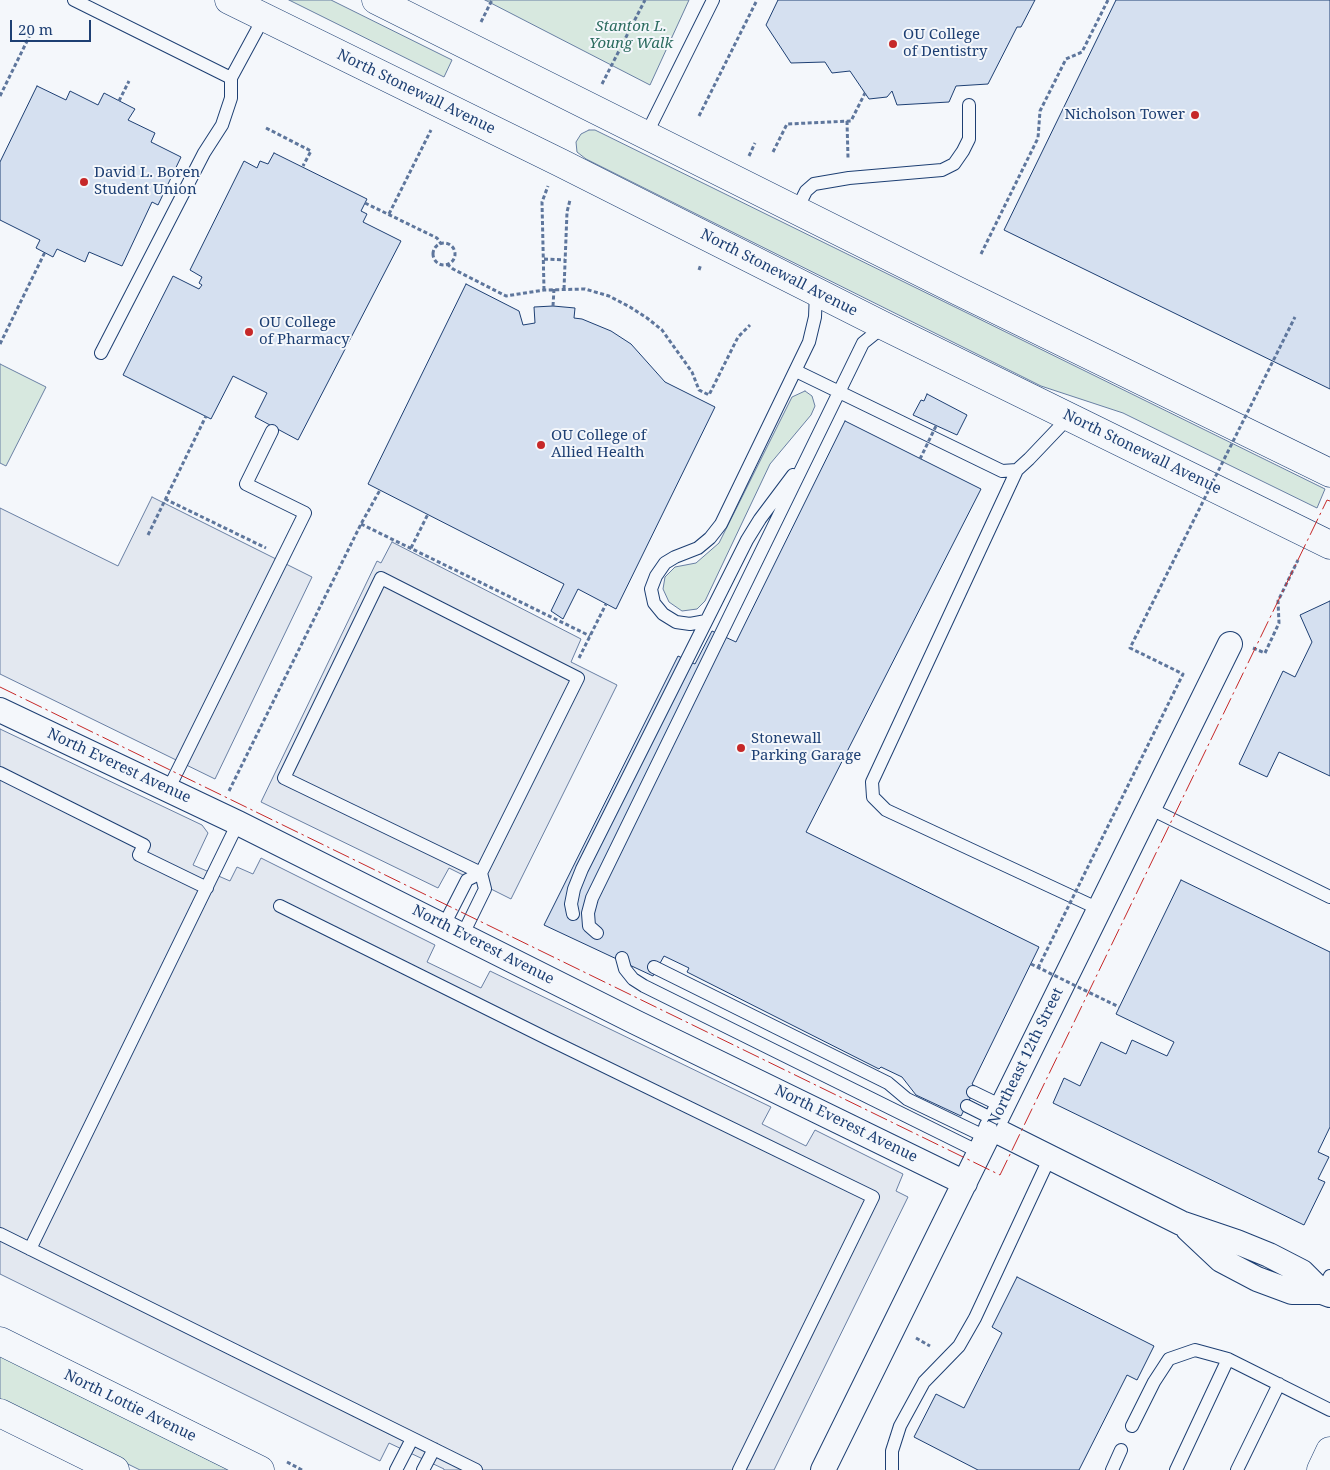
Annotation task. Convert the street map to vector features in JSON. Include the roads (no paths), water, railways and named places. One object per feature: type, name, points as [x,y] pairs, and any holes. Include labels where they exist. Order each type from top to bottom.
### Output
[{"type":"main road","name":"North Stonewall Avenue","points":[[228,0],[561,163],[884,326],[1330,545]]},
{"type":"main road","points":[[376,0],[1330,473]]},
{"type":"main road","name":"North Lottie Avenue","points":[[0,1342],[260,1470]]},
{"type":"main road","points":[[0,1413],[115,1470]]},
{"type":"main road","points":[[1321,1470],[1330,1451]]},
{"type":"street","name":"Northeast 12th Street","points":[[824,1470],[1149,808],[1239,644]]},
{"type":"street","name":"North Everest Avenue","points":[[0,710],[238,823],[635,1022],[965,1182]]},
{"type":"street","points":[[991,1128],[1181,1223],[1237,1242],[1270,1256],[1328,1288]]},
{"type":"lane","points":[[74,0],[231,78]]},
{"type":"lane","points":[[646,135],[713,0]]},
{"type":"lane","points":[[101,353],[204,153],[222,126],[231,98],[231,78],[264,17]]},
{"type":"lane","points":[[797,209],[806,191],[814,184],[849,178],[942,170],[954,164],[963,151],[968,139],[969,105]]},
{"type":"lane","points":[[706,621],[690,624],[676,622],[663,614],[654,602],[651,589],[656,576],[665,563],[698,548],[710,538],[721,524],[809,342],[815,317],[816,292]]},
{"type":"lane","points":[[597,933],[589,926],[588,913],[592,898],[863,343],[884,326]]},
{"type":"lane","points":[[796,371],[838,393],[1002,470],[1016,470]]},
{"type":"lane","points":[[1069,417],[1016,470],[872,782],[873,797],[886,810],[1099,909]]},
{"type":"lane","points":[[168,790],[305,513],[246,484],[272,430]]},
{"type":"lane","points":[[573,914],[571,904],[574,889],[582,869],[747,540],[760,518],[810,453]]},
{"type":"lane","points":[[454,930],[467,880],[481,873],[578,678],[381,578],[284,778],[481,873]]},
{"type":"lane","points":[[0,773],[144,845],[139,855],[206,888]]},
{"type":"lane","points":[[1149,808],[1330,897]]},
{"type":"lane","points":[[30,1249],[238,823]]},
{"type":"lane","points":[[454,930],[485,889],[481,873]]},
{"type":"lane","points":[[280,906],[873,1197],[739,1470]]},
{"type":"lane","points":[[622,958],[625,969],[633,979],[644,986],[991,1128]]},
{"type":"lane","points":[[654,967],[888,1083],[907,1099],[991,1128]]},
{"type":"lane","points":[[973,1092],[991,1128]]},
{"type":"lane","points":[[967,1106],[991,1128]]},
{"type":"lane","points":[[892,1470],[892,1451],[900,1426],[924,1382],[959,1346],[975,1318],[1050,1157]]},
{"type":"lane","points":[[0,1234],[476,1470]]},
{"type":"lane","points":[[1132,1426],[1154,1382],[1169,1359],[1195,1350],[1228,1358],[1330,1410]]},
{"type":"lane","points":[[1176,1470],[1228,1358]]},
{"type":"lane","points":[[1237,1470],[1279,1384]]},
{"type":"lane","points":[[396,1470],[412,1439]]},
{"type":"lane","points":[[423,1470],[434,1449]]},
{"type":"lane","points":[[1112,1470],[1121,1450]]},
{"type":"place","name":"OU College of Dentistry","points":[[893,44]]},
{"type":"place","name":"Nicholson Tower","points":[[1195,115]]},
{"type":"place","name":"David L. Boren Student Union","points":[[84,182]]},
{"type":"place","name":"OU College of Pharmacy","points":[[249,332]]},
{"type":"place","name":"OU College of Allied Health","points":[[541,445]]},
{"type":"place","name":"Stonewall Parking Garage","points":[[741,748]]},
{"type":"park label","name":"Stanton L. Young Walk","points":[[631,36]]}]
